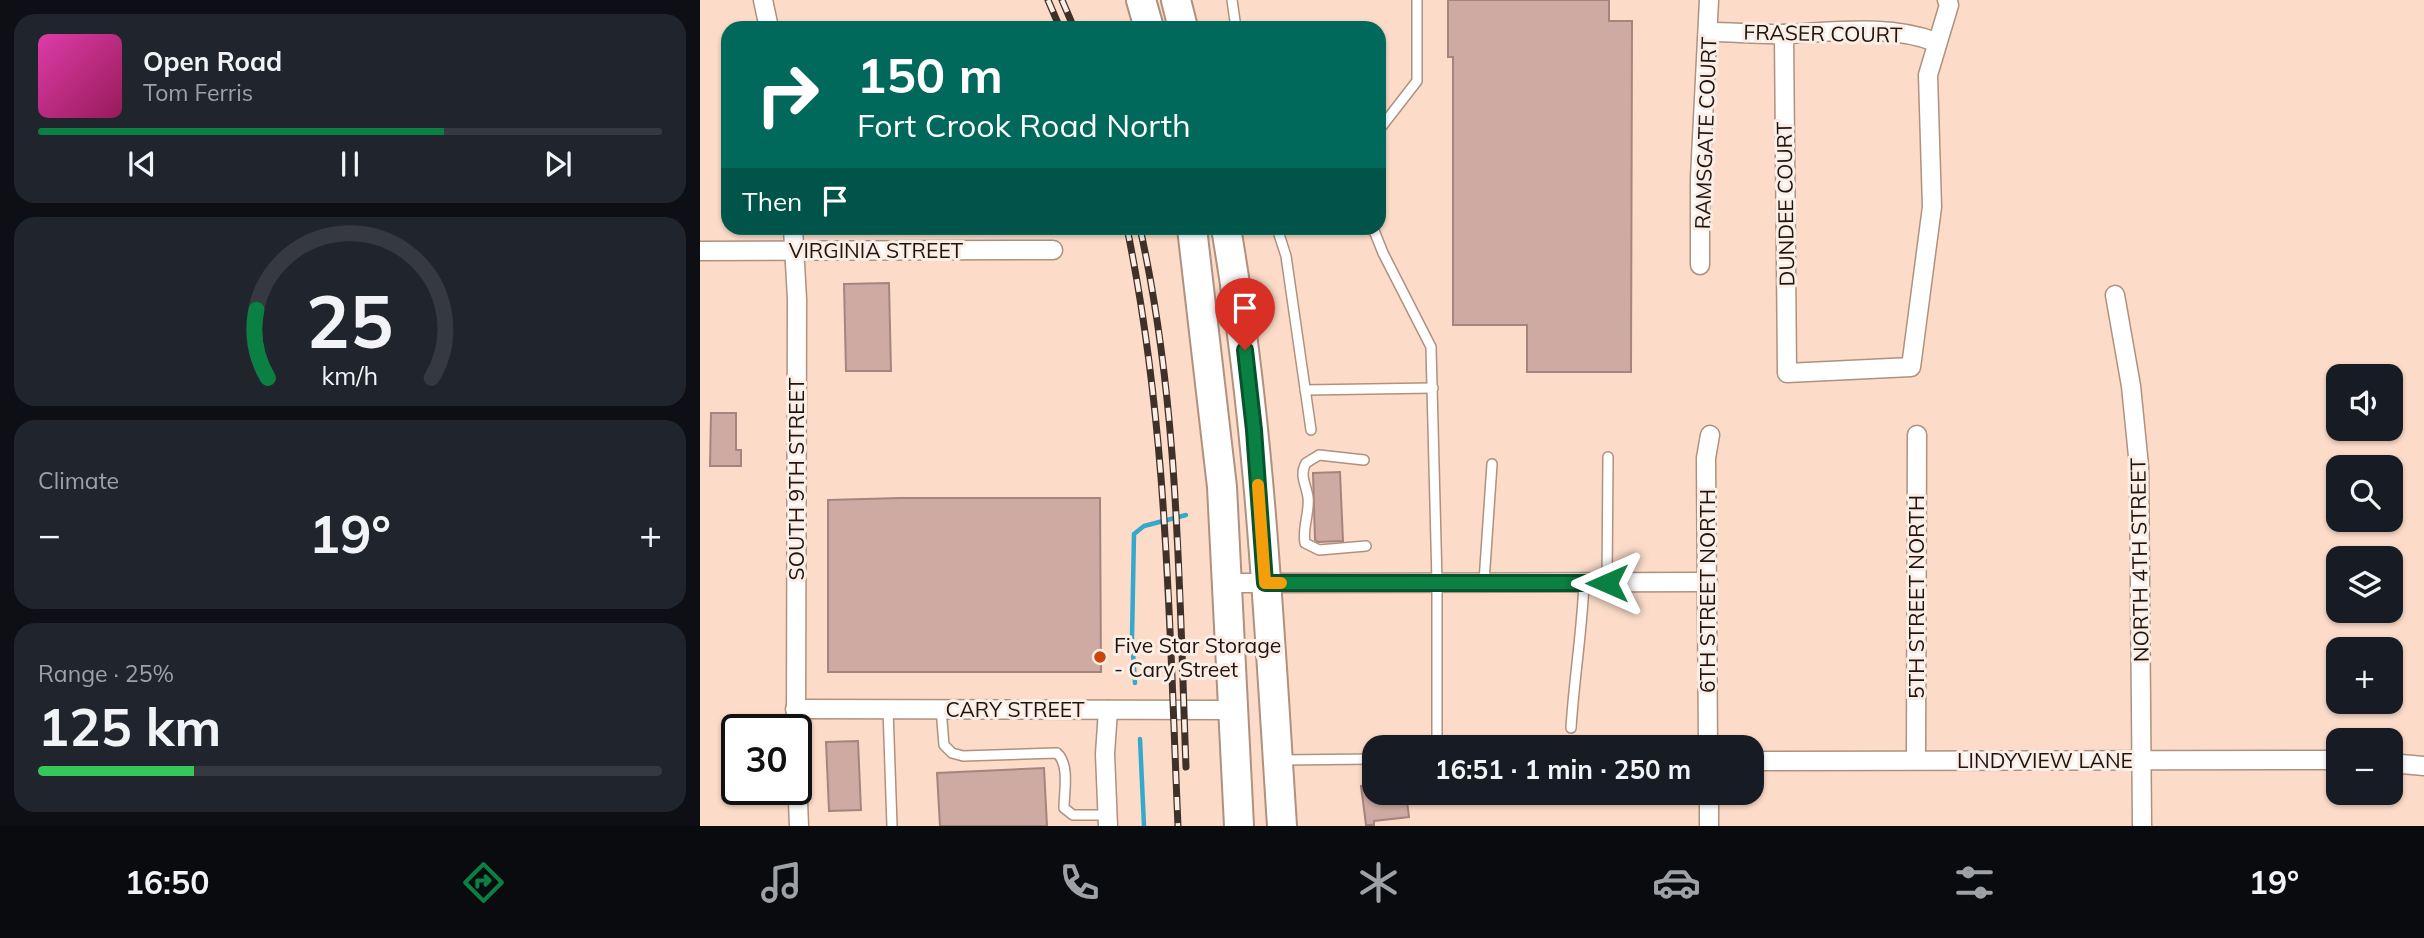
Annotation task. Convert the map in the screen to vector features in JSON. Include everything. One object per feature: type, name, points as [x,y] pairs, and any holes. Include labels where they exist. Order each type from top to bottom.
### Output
[{"type":"main road","points":[[1141,0],[1147,21]]},
{"type":"main road","points":[[1176,0],[1181,21]]},
{"type":"main road","points":[[1193,235],[1214,407],[1228,583],[1239,826]]},
{"type":"main road","points":[[1227,235],[1254,430],[1282,826]]},
{"type":"street","points":[[763,0],[768,21]]},
{"type":"street","name":"RAMSGATE COURT","points":[[1700,265],[1700,178],[1709,0]]},
{"type":"street","points":[[1936,42],[1949,5],[1947,0]]},
{"type":"street","name":"FRASER COURT","points":[[1709,32],[1784,34],[1888,31],[1916,34],[1936,42]]},
{"type":"street","name":"DUNDEE COURT","points":[[1784,34],[1787,373],[1911,367],[1932,207],[1928,75],[1936,42]]},
{"type":"street","name":"SOUTH 9TH STREET","points":[[794,235],[797,299],[795,714]]},
{"type":"street","name":"VIRGINIA STREET","points":[[700,251],[1052,250]]},
{"type":"street","name":"NORTH 4TH STREET","points":[[2115,295],[2131,386],[2139,466],[2142,826]]},
{"type":"street","name":"6TH STREET NORTH","points":[[1708,735],[1706,458],[1710,435]]},
{"type":"street","name":"5TH STREET NORTH","points":[[1916,760],[1917,435]]},
{"type":"street","points":[[1228,583],[1708,582]]},
{"type":"street","name":"CARY STREET","points":[[795,709],[1234,710]]},
{"type":"street","points":[[1108,710],[1105,754],[1108,821]]},
{"type":"street","name":"LINDYVIEW LANE","points":[[1764,761],[2326,760]]},
{"type":"street","points":[[2403,764],[2424,766]]},
{"type":"street","points":[[798,805],[799,826]]},
{"type":"street","points":[[1709,805],[1709,826]]},
{"type":"lane","points":[[1232,0],[1235,21]]},
{"type":"lane","points":[[1386,121],[1417,81],[1417,0]]},
{"type":"lane","points":[[1279,235],[1286,256],[1311,430]]},
{"type":"lane","points":[[1376,235],[1431,347],[1437,582],[1437,735]]},
{"type":"lane","points":[[1305,390],[1433,388]]},
{"type":"lane","points":[[1364,460],[1319,455],[1306,463],[1303,476],[1308,499],[1303,534],[1305,543],[1319,550],[1366,546]]},
{"type":"lane","points":[[1607,583],[1608,457]]},
{"type":"lane","points":[[1484,582],[1492,464]]},
{"type":"lane","points":[[1571,728],[1575,674],[1581,642],[1584,583]]},
{"type":"lane","points":[[888,709],[892,826]]},
{"type":"lane","points":[[941,709],[944,745],[952,753],[963,756],[1057,753],[1063,759],[1064,808],[1073,815],[1108,821]]},
{"type":"lane","points":[[1278,760],[1362,759]]},
{"type":"building","points":[[1448,0],[1609,0],[1609,21],[1632,21],[1631,372],[1527,372],[1527,325],[1453,325],[1453,57],[1448,57]]},
{"type":"building","points":[[889,283],[891,371],[846,371],[844,284]]},
{"type":"building","points":[[711,413],[736,413],[736,450],[741,450],[741,466],[710,466]]},
{"type":"building","points":[[1340,472],[1343,541],[1318,542],[1315,540],[1313,473]]},
{"type":"building","points":[[1100,498],[1101,672],[828,672],[828,500]]},
{"type":"building","points":[[858,741],[861,810],[829,811],[826,742]]},
{"type":"building","points":[[1044,768],[1047,826],[940,826],[937,773]]},
{"type":"building","points":[[1363,805],[1408,805],[1409,817],[1374,821],[1374,825],[1366,825]]},
{"type":"waterway","points":[[1135,683],[1132,638],[1134,534],[1144,526],[1186,515]]},
{"type":"waterway","points":[[1140,739],[1144,826]]},
{"type":"railway","points":[[1048,0],[1057,21]]},
{"type":"railway","points":[[1062,0],[1071,21]]},
{"type":"railway","points":[[1128,235],[1141,303],[1159,451],[1169,600],[1178,826]]},
{"type":"railway","points":[[1141,235],[1163,361],[1170,428],[1179,564],[1186,767]]},
{"type":"slow traffic","points":[[1258,485],[1265,583],[1281,583]]},
{"type":"place","name":"Five Star Storage - Cary Street","points":[[1100,657]]},
{"type":"route","points":[[1245,350],[1254,430],[1265,583],[1607,583]]}]
